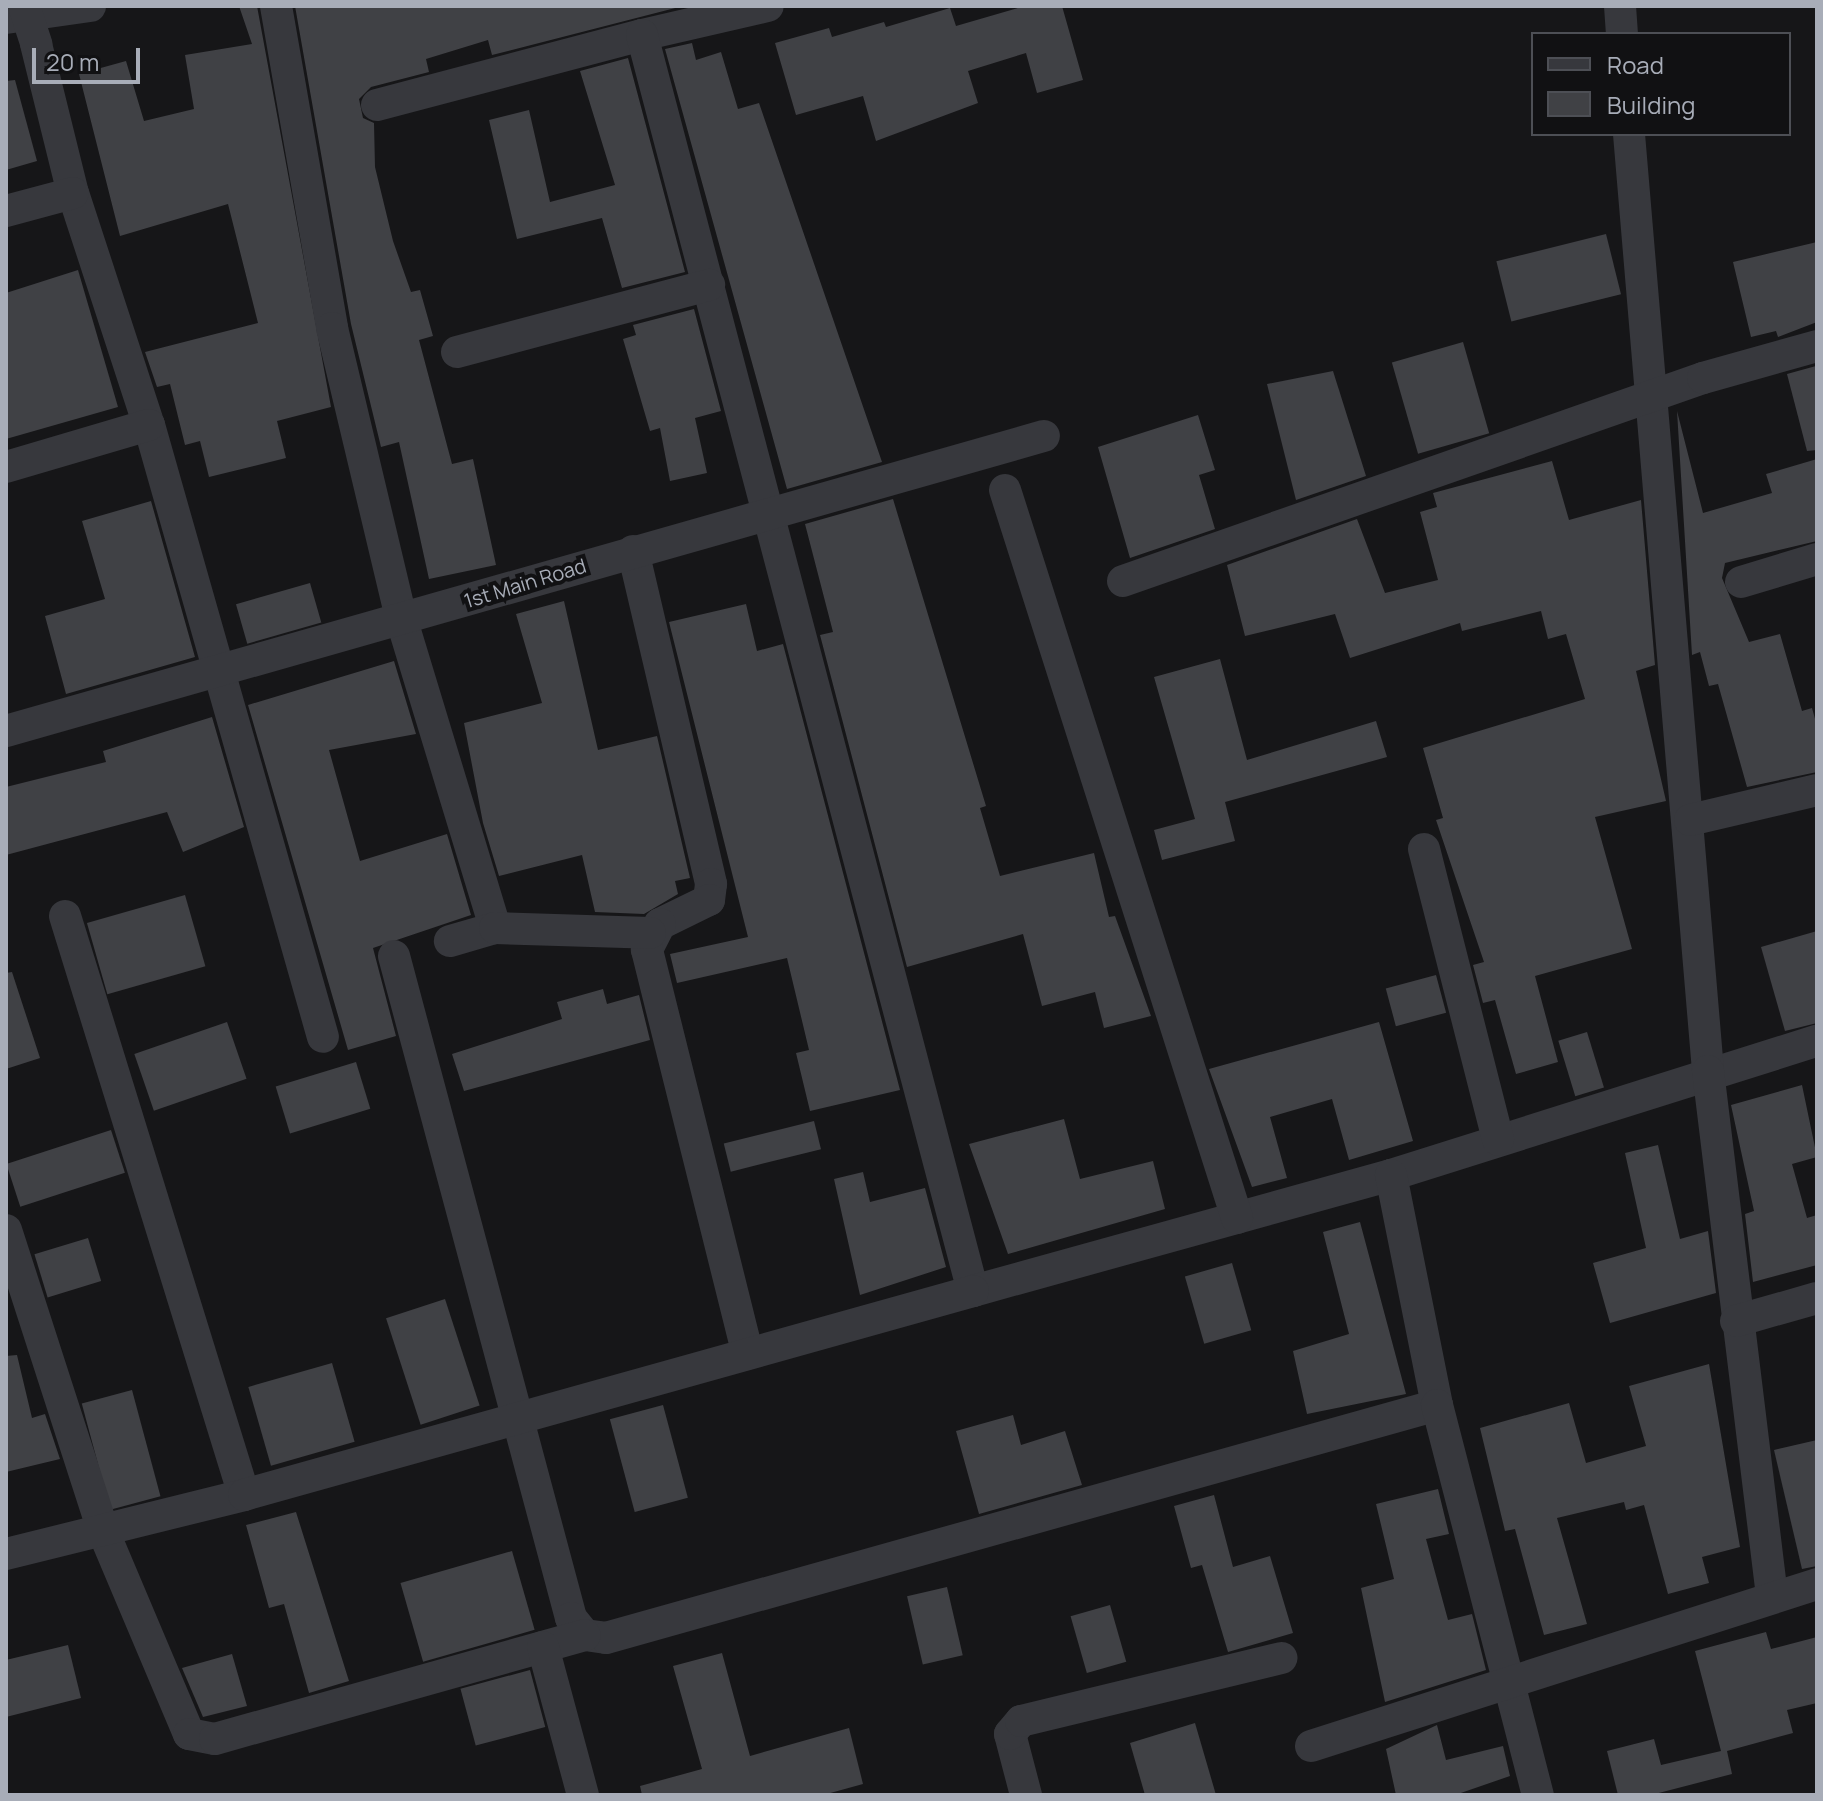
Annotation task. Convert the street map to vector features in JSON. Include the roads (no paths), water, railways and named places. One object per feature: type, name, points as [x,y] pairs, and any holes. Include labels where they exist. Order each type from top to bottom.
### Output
[{"type":"street","points":[[24,6],[73,193],[149,425],[323,1037]]},
{"type":"street","points":[[6,18],[90,6]]},
{"type":"street","points":[[276,6],[332,328],[402,621],[495,928]]},
{"type":"street","points":[[377,105],[642,35],[768,6]]},
{"type":"street","points":[[1620,6],[1622,32]]},
{"type":"street","points":[[642,35],[772,515],[973,1291]]},
{"type":"street","points":[[1629,136],[1649,398],[1690,820],[1708,1071],[1736,1321],[1772,1596]]},
{"type":"street","points":[[6,211],[73,193]]},
{"type":"street","points":[[457,352],[709,285]]},
{"type":"street","points":[[1123,581],[1649,398],[1817,346]]},
{"type":"street","points":[[6,467],[149,425]]},
{"type":"street","name":"1st Main Road","points":[[6,731],[221,674],[633,551],[772,515],[1044,436]]},
{"type":"street","points":[[1005,490],[1237,1218]]},
{"type":"street","points":[[450,941],[495,928],[650,933],[700,908],[711,884],[633,551]]},
{"type":"street","points":[[1741,582],[1817,559]]},
{"type":"street","points":[[1690,820],[1817,790]]},
{"type":"street","points":[[1424,849],[1498,1140]]},
{"type":"street","points":[[65,916],[244,1495]]},
{"type":"street","points":[[650,933],[647,950],[748,1354]]},
{"type":"street","points":[[394,956],[571,1618],[585,1635]]},
{"type":"street","points":[[6,1554],[104,1533],[244,1495],[517,1416],[1391,1175],[1708,1071],[1817,1041]]},
{"type":"street","points":[[1391,1175],[1437,1405],[1538,1795]]},
{"type":"street","points":[[6,1230],[104,1533],[189,1734],[215,1739],[585,1635],[606,1638],[1437,1405]]},
{"type":"street","points":[[1736,1321],[1817,1298]]},
{"type":"street","points":[[1311,1746],[1506,1679],[1817,1584]]},
{"type":"street","points":[[543,1647],[583,1795]]},
{"type":"street","points":[[1026,1795],[1010,1734],[1015,1724],[1282,1658]]}]
